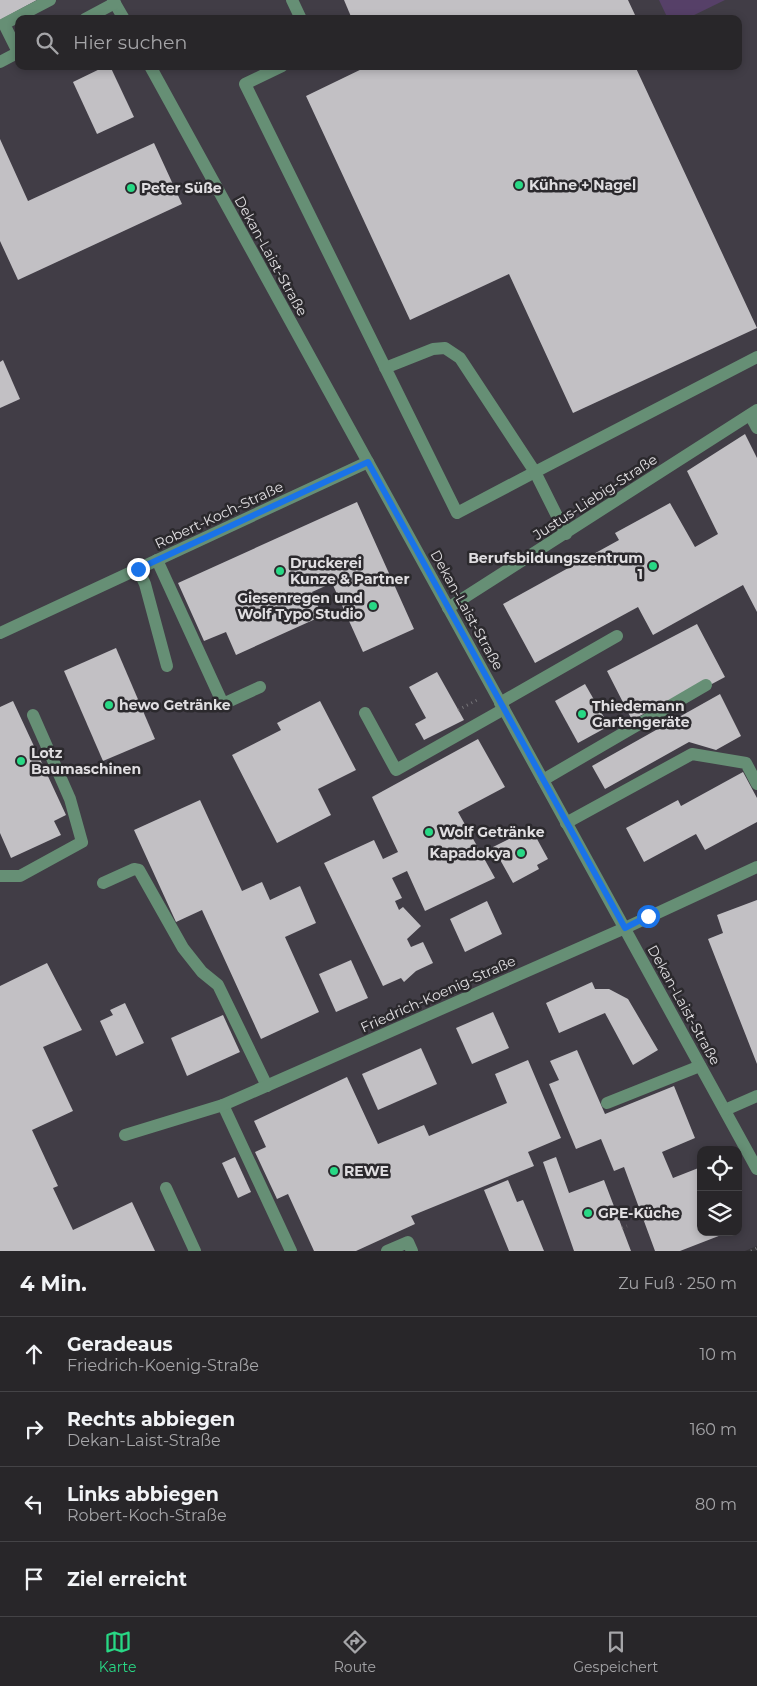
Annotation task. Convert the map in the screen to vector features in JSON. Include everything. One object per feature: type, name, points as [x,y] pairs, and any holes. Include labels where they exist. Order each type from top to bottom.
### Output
[{"type":"street","points":[[21,15],[50,0]]},
{"type":"street","points":[[292,0],[299,15]]},
{"type":"street","points":[[92,15],[114,2],[122,15]]},
{"type":"street","points":[[15,18],[4,24],[15,45]]},
{"type":"street","points":[[0,62],[15,54]]},
{"type":"street","name":"Dekan-Laist-Straße","points":[[152,70],[757,1169]]},
{"type":"street","points":[[274,70],[245,84],[457,513],[757,357]]},
{"type":"street","points":[[385,368],[432,349],[445,348],[460,358],[535,472],[566,534]]},
{"type":"street","points":[[754,413],[757,428]]},
{"type":"street","name":"Justus-Liebig-Straße","points":[[448,608],[754,413]]},
{"type":"street","name":"Robert-Koch-Straße","points":[[0,633],[368,462]]},
{"type":"street","points":[[157,560],[223,704],[260,687]]},
{"type":"street","points":[[138,569],[145,584],[167,666]]},
{"type":"street","points":[[365,713],[396,770],[617,636]]},
{"type":"street","points":[[543,780],[706,686]]},
{"type":"street","points":[[0,876],[20,876],[82,842],[70,799],[34,715]]},
{"type":"street","points":[[566,823],[692,754],[746,763],[757,784]]},
{"type":"street","name":"Friedrich-Koenig-Straße","points":[[125,1136],[222,1105],[267,1086],[625,928],[757,867]]},
{"type":"street","points":[[103,883],[134,869],[139,870],[183,948],[202,972],[218,985],[267,1086]]},
{"type":"street","points":[[607,1104],[700,1066]]},
{"type":"street","points":[[725,1110],[757,1096]]},
{"type":"street","points":[[222,1105],[292,1251]]},
{"type":"street","points":[[166,1188],[195,1251]]},
{"type":"street","points":[[387,1251],[408,1242],[412,1251]]},
{"type":"path","points":[[458,710],[482,698]]},
{"type":"path","points":[[622,1228],[626,1226]]},
{"type":"path","points":[[751,1251],[757,1248]]},
{"type":"shaded area","points":[[0,0],[757,0],[757,1246],[745,1251],[0,1251]]},
{"type":"shaded area","points":[[659,0],[725,0],[694,15],[666,15]]},
{"type":"building","points":[[0,0],[37,0],[0,20]]},
{"type":"building","points":[[344,0],[628,0],[635,15],[350,15]]},
{"type":"building","points":[[98,70],[112,70],[134,117],[97,134],[73,82]]},
{"type":"building","name":"Kühne + Nagel","points":[[360,70],[637,70],[757,328],[573,413],[509,274],[410,320],[306,96]]},
{"type":"building","points":[[0,139],[28,201],[154,143],[182,204],[18,280],[0,241]]},
{"type":"building","points":[[3,360],[20,399],[0,408],[0,362]]},
{"type":"building","name":"Berufsbildungszentrum 1","points":[[745,434],[757,458],[757,612],[743,585],[653,635],[638,607],[535,663],[503,604],[619,540],[615,533],[670,503],[695,547],[718,534],[687,471]]},
{"type":"building","name":"Druckerei Kunze & Partner","points":[[357,502],[414,629],[363,652],[332,583],[312,592],[322,616],[236,655],[226,632],[204,641],[178,583]]},
{"type":"building","points":[[697,624],[725,677],[710,685],[707,681],[632,720],[607,671]]},
{"type":"building","name":"hewo Getränke","points":[[116,648],[155,739],[103,761],[64,671]]},
{"type":"building","points":[[437,672],[464,720],[424,740],[415,724],[426,718],[409,687]]},
{"type":"building","name":"Thiedemann Gartengeräte","points":[[585,684],[609,726],[578,743],[555,701]]},
{"type":"building","points":[[720,694],[741,736],[716,750],[689,742],[605,789],[592,766]]},
{"type":"building","name":"Lotz Baumaschinen","points":[[13,701],[66,815],[54,821],[61,835],[11,858],[0,833],[0,707]]},
{"type":"building","points":[[320,701],[356,770],[318,789],[331,815],[277,843],[232,755],[281,730],[277,723]]},
{"type":"building","name":"Wolf Getränke","points":[[478,739],[505,787],[458,812],[495,878],[425,911],[407,871],[392,878],[402,898],[395,901],[399,910],[403,907],[421,926],[407,939],[411,947],[423,942],[433,963],[416,971],[404,982],[401,978],[383,986],[324,863],[374,840],[383,859],[398,852],[372,797]]},
{"type":"building","points":[[743,772],[757,798],[757,822],[705,850],[696,834],[644,862],[626,828],[678,800],[681,806]]},
{"type":"building","points":[[200,800],[242,891],[262,882],[270,900],[300,886],[316,923],[285,937],[319,1012],[261,1039],[202,910],[176,922],[134,830]]},
{"type":"building","name":"Kapadokya","points":[[531,828],[548,859],[537,865],[539,869],[513,883],[493,847]]},
{"type":"building","points":[[757,900],[757,1064],[708,939],[723,933],[717,915]]},
{"type":"building","points":[[487,901],[502,934],[465,952],[450,919]]},
{"type":"building","points":[[351,960],[368,998],[336,1012],[319,974]]},
{"type":"building","points":[[47,963],[82,1030],[43,1047],[73,1111],[32,1130],[58,1186],[53,1188],[73,1230],[132,1202],[155,1251],[0,1251],[0,986]]},
{"type":"building","points":[[592,982],[595,989],[609,989],[628,999],[658,1050],[633,1065],[605,1013],[559,1033],[546,1003]]},
{"type":"building","points":[[125,1003],[144,1043],[116,1056],[100,1021],[113,1015],[110,1010]]},
{"type":"building","points":[[493,1012],[509,1048],[472,1064],[456,1028]]},
{"type":"building","points":[[223,1015],[240,1052],[187,1076],[171,1038]]},
{"type":"building","points":[[421,1048],[437,1084],[378,1110],[362,1074]]},
{"type":"building","points":[[577,1050],[605,1114],[674,1086],[695,1138],[662,1152],[673,1178],[697,1169],[697,1236],[719,1236],[680,1251],[655,1251],[624,1167],[614,1171],[601,1139],[576,1149],[549,1084],[559,1080],[550,1061]]},
{"type":"building","points":[[528,1060],[561,1138],[528,1152],[534,1166],[411,1216],[415,1224],[356,1251],[314,1251],[288,1194],[277,1199],[255,1152],[266,1147],[254,1121],[347,1077],[378,1144],[424,1125],[429,1136],[507,1103],[495,1074]]},
{"type":"building","points":[[235,1157],[251,1192],[238,1198],[222,1163]]},
{"type":"building","name":"GPE-Küche","points":[[556,1157],[569,1193],[604,1180],[631,1251],[574,1251],[543,1162]]},
{"type":"building","points":[[508,1180],[517,1202],[523,1200],[544,1251],[509,1251],[484,1190]]},
{"type":"place","name":"Kühne + Nagel","points":[[519,185]]},
{"type":"place","name":"Peter Süße","points":[[131,188]]},
{"type":"place","name":"Berufsbildungszentrum 1","points":[[653,566]]},
{"type":"place","name":"Druckerei Kunze & Partner","points":[[280,571]]},
{"type":"place","name":"Giesenregen und Wolf Typo Studio","points":[[373,606]]},
{"type":"place","name":"hewo Getränke","points":[[109,705]]},
{"type":"place","name":"Thiedemann Gartengeräte","points":[[582,714]]},
{"type":"place","name":"Lotz Baumaschinen","points":[[21,761]]},
{"type":"place","name":"Wolf Getränke","points":[[429,832]]},
{"type":"place","name":"Kapadokya","points":[[521,853]]},
{"type":"place","name":"REWE","points":[[334,1171]]},
{"type":"place","name":"GPE-Küche","points":[[588,1213]]},
{"type":"route","points":[[138,569],[368,462],[625,928],[648,916]]}]
